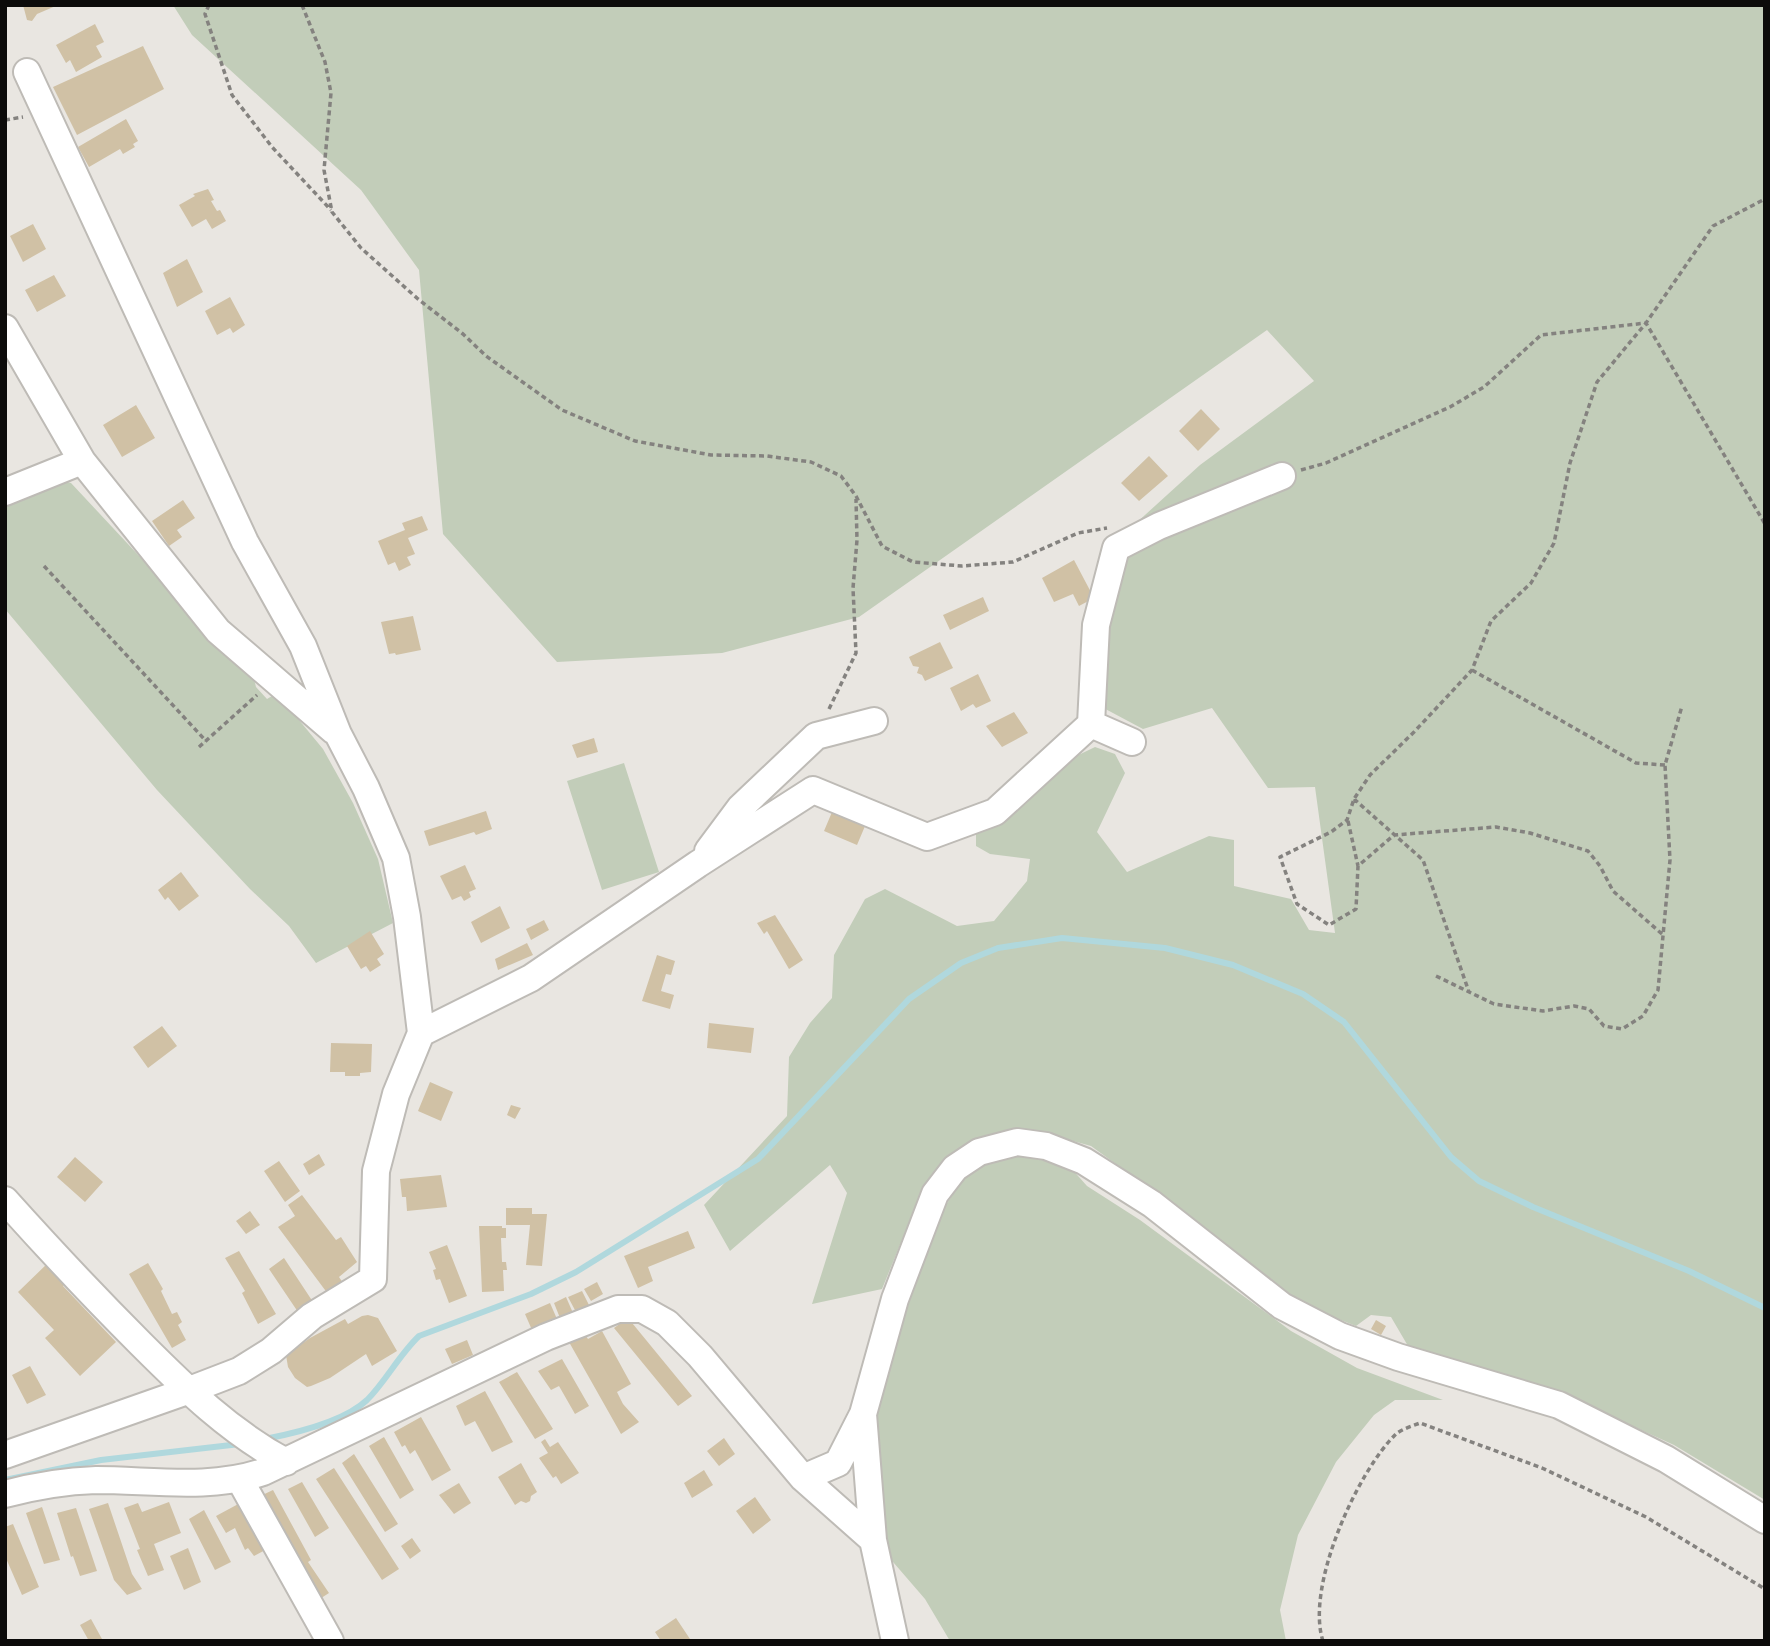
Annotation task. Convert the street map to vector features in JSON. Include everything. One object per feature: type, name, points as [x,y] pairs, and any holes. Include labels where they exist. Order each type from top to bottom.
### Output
[{"type":"street","points":[[5,1455],[187,1391],[250,1364],[271,1351],[312,1316],[373,1279],[376,1171],[396,1094],[421,1033],[407,917],[396,858],[366,788],[338,734],[303,646],[245,542],[27,72]]},
{"type":"street","points":[[5,328],[82,461],[218,631],[338,734]]},
{"type":"street","points":[[5,492],[82,461]]},
{"type":"street","points":[[421,1033],[531,978],[698,864],[813,790],[927,836],[995,811],[1091,724],[1096,625],[1116,548],[1159,526],[1282,476]]},
{"type":"street","points":[[274,680],[303,646]]},
{"type":"street","points":[[698,864],[740,808],[816,736],[874,722]]},
{"type":"street","points":[[1091,724],[1132,742]]},
{"type":"street","points":[[803,1478],[838,1463],[863,1414],[895,1299],[935,1194],[955,1168],[979,1152],[1017,1142],[1046,1146],[1084,1161],[1152,1203],[1282,1306],[1340,1336],[1398,1357],[1559,1405],[1666,1459],[1765,1520]]},
{"type":"street","points":[[5,1200],[79,1282],[187,1391],[235,1431],[276,1456]]},
{"type":"street","points":[[5,1494],[57,1483],[94,1480],[240,1480],[276,1456],[546,1337],[618,1309],[642,1309],[667,1323],[700,1356],[803,1478],[873,1540]]},
{"type":"street","points":[[863,1414],[873,1540],[895,1641]]},
{"type":"street","points":[[240,1480],[330,1641]]},
{"type":"path","points":[[209,5],[205,15],[232,95],[272,147],[332,212],[360,248],[486,356],[562,410],[635,441],[710,454],[811,461],[841,476],[856,496],[882,545],[914,562],[962,566],[1013,562],[1078,533],[1104,527],[1118,531],[1116,548]]},
{"type":"path","points":[[302,5],[325,62],[331,93],[324,170],[332,212]]},
{"type":"path","points":[[1348,820],[1331,832],[1280,857],[1297,904],[1329,925],[1356,909],[1358,866],[1348,820],[1354,799],[1370,775],[1472,670],[1491,621],[1531,583],[1554,543],[1570,463],[1597,382],[1646,323],[1713,226],[1765,199]]},
{"type":"path","points":[[1282,476],[1326,463],[1450,407],[1484,387],[1541,335],[1646,323]]},
{"type":"path","points":[[1646,323],[1765,524]]},
{"type":"path","points":[[816,736],[856,653],[853,589],[857,540],[856,496]]},
{"type":"path","points":[[44,566],[206,741]]},
{"type":"path","points":[[1472,670],[1636,763],[1665,765]]},
{"type":"path","points":[[199,747],[274,680]]},
{"type":"path","points":[[1436,976],[1494,1004],[1543,1011],[1574,1006],[1589,1009],[1604,1026],[1622,1030],[1643,1016],[1658,990],[1670,860],[1665,765],[1682,706]]},
{"type":"path","points":[[1354,799],[1423,860],[1469,992]]},
{"type":"path","points":[[1358,866],[1394,835],[1496,827],[1530,833],[1588,851],[1600,866],[1613,891],[1662,934]]},
{"type":"path","points":[[1324,1641],[1321,1632],[1322,1586],[1333,1544],[1346,1512],[1372,1464],[1397,1432],[1420,1423],[1542,1468],[1646,1517],[1765,1589]]},
{"type":"green space","points":[[173,5],[1765,5],[1765,1500],[1674,1445],[1549,1388],[1408,1346],[1391,1317],[1371,1315],[1356,1326],[1303,1305],[1203,1227],[1091,1146],[1041,1132],[993,1135],[964,1147],[939,1165],[913,1213],[882,1289],[812,1304],[847,1193],[830,1165],[730,1251],[704,1205],[787,1116],[789,1057],[810,1023],[832,998],[834,955],[865,899],[885,889],[957,926],[994,921],[1027,881],[1030,859],[990,854],[976,846],[976,833],[1062,763],[1095,747],[1115,754],[1125,773],[1097,832],[1127,872],[1209,836],[1234,840],[1234,886],[1291,899],[1309,930],[1335,933],[1315,787],[1268,788],[1212,708],[1143,729],[1096,704],[1123,535],[1200,465],[1314,381],[1267,330],[859,617],[722,653],[557,662],[443,534],[419,270],[361,190],[192,35]]},
{"type":"green space","points":[[64,481],[71,483],[254,679],[256,687],[267,699],[272,696],[284,702],[323,749],[353,803],[378,859],[393,923],[316,963],[289,926],[250,889],[157,790],[5,609],[5,505]]},
{"type":"green space","points":[[624,763],[659,872],[602,890],[567,781]]},
{"type":"green space","points":[[1026,1155],[1063,1159],[1087,1186],[1140,1220],[1291,1331],[1357,1368],[1443,1400],[1395,1400],[1374,1415],[1336,1462],[1298,1535],[1280,1610],[1286,1641],[950,1641],[925,1599],[887,1555],[872,1418],[933,1224],[968,1172],[997,1160]]},
{"type":"building","points":[[23,5],[58,5],[37,14],[32,21],[27,20]]},
{"type":"building","points":[[95,24],[104,42],[96,46],[102,57],[76,72],[70,60],[66,63],[56,45]]},
{"type":"building","points":[[143,46],[164,89],[77,135],[53,87]]},
{"type":"building","points":[[126,119],[138,141],[133,144],[135,147],[123,154],[120,149],[89,167],[78,147]]},
{"type":"building","points":[[208,189],[214,200],[211,201],[226,221],[212,229],[206,219],[192,227],[179,205],[195,196],[193,194]]},
{"type":"building","points":[[33,224],[46,249],[23,262],[10,236]]},
{"type":"building","points":[[187,259],[203,292],[177,307],[163,273]]},
{"type":"building","points":[[54,275],[66,296],[37,312],[25,290]]},
{"type":"building","points":[[230,297],[245,325],[233,333],[230,328],[217,335],[205,311]]},
{"type":"building","points":[[136,405],[155,438],[122,457],[103,425]]},
{"type":"building","points":[[1201,409],[1220,429],[1198,451],[1179,431]]},
{"type":"building","points":[[1149,456],[1168,476],[1139,501],[1121,483]]},
{"type":"building","points":[[183,500],[195,518],[177,530],[182,537],[169,546],[152,521]]},
{"type":"building","points":[[422,516],[428,530],[408,538],[415,554],[407,557],[411,565],[399,571],[395,562],[388,565],[378,541],[405,530],[402,523]]},
{"type":"building","points":[[1074,560],[1094,598],[1079,606],[1073,594],[1054,602],[1042,578]]},
{"type":"building","points":[[983,597],[989,611],[950,630],[943,615]]},
{"type":"building","points":[[413,616],[421,650],[389,654],[381,622]]},
{"type":"building","points":[[940,642],[953,668],[925,681],[922,675],[917,673],[919,667],[913,666],[909,657]]},
{"type":"building","points":[[978,674],[991,701],[976,708],[973,704],[961,711],[950,688]]},
{"type":"building","points":[[1014,712],[1028,733],[1002,747],[986,726]]},
{"type":"building","points":[[594,738],[598,752],[577,758],[572,745]]},
{"type":"building","points":[[835,805],[868,819],[857,845],[824,831]]},
{"type":"building","points":[[486,811],[492,829],[429,846],[424,831]]},
{"type":"building","points":[[465,865],[476,889],[469,892],[471,897],[464,901],[461,896],[452,900],[440,876]]},
{"type":"building","points":[[181,872],[199,896],[179,911],[168,897],[165,900],[158,890]]},
{"type":"building","points":[[500,906],[510,928],[481,943],[471,922]]},
{"type":"building","points":[[775,915],[803,960],[789,969],[767,931],[764,934],[757,923]]},
{"type":"building","points":[[544,920],[549,930],[531,940],[526,929]]},
{"type":"building","points":[[370,931],[384,954],[377,959],[381,965],[370,972],[366,966],[361,969],[347,946]]},
{"type":"building","points":[[527,943],[533,955],[498,970],[495,959]]},
{"type":"building","points":[[657,955],[675,961],[671,975],[666,974],[661,991],[674,995],[670,1009],[642,1001]]},
{"type":"building","points":[[709,1023],[754,1028],[751,1053],[707,1048]]},
{"type":"building","points":[[162,1026],[177,1046],[148,1068],[133,1047]]},
{"type":"building","points":[[331,1043],[372,1044],[371,1072],[360,1073],[360,1076],[345,1076],[345,1072],[330,1072]]},
{"type":"building","points":[[430,1082],[453,1092],[441,1121],[418,1111]]},
{"type":"building","points":[[511,1105],[521,1108],[515,1119],[507,1115]]},
{"type":"building","points":[[319,1154],[325,1165],[309,1175],[303,1164]]},
{"type":"building","points":[[75,1157],[103,1182],[85,1202],[57,1177]]},
{"type":"building","points":[[279,1161],[300,1191],[285,1202],[264,1171]]},
{"type":"building","points":[[441,1175],[447,1207],[407,1211],[400,1179]]},
{"type":"building","points":[[302,1195],[336,1240],[341,1237],[357,1262],[339,1277],[343,1283],[328,1294],[278,1227],[295,1216],[288,1205]]},
{"type":"building","points":[[506,1208],[532,1208],[532,1214],[547,1214],[542,1266],[526,1265],[530,1225],[506,1225]]},
{"type":"building","points":[[250,1211],[260,1225],[246,1234],[236,1221]]},
{"type":"building","points":[[479,1226],[506,1228],[506,1238],[501,1238],[502,1262],[506,1262],[507,1270],[503,1270],[504,1291],[482,1292]]},
{"type":"building","points":[[688,1231],[695,1248],[648,1267],[653,1281],[638,1288],[624,1256]]},
{"type":"building","points":[[447,1245],[467,1296],[449,1303],[440,1279],[436,1280],[433,1270],[436,1269],[429,1252]]},
{"type":"building","points":[[239,1251],[276,1314],[258,1324],[242,1293],[245,1291],[225,1258]]},
{"type":"building","points":[[284,1258],[313,1302],[298,1312],[269,1269]]},
{"type":"building","points":[[49,1262],[67,1282],[63,1286],[116,1342],[80,1376],[45,1338],[54,1330],[18,1292]]},
{"type":"building","points":[[148,1263],[163,1289],[161,1291],[172,1314],[177,1312],[182,1322],[178,1325],[186,1340],[172,1348],[129,1274]]},
{"type":"building","points":[[597,1282],[603,1294],[591,1301],[584,1289]]},
{"type":"building","points":[[582,1291],[589,1305],[576,1312],[568,1297]]},
{"type":"building","points":[[566,1297],[573,1313],[560,1318],[554,1303]]},
{"type":"building","points":[[550,1303],[557,1319],[532,1330],[525,1314]]},
{"type":"building","points":[[368,1315],[378,1318],[397,1351],[372,1366],[366,1354],[330,1378],[311,1386],[307,1387],[295,1378],[288,1367],[286,1355],[345,1319],[348,1324]]},
{"type":"building","points":[[628,1318],[692,1396],[678,1406],[614,1328]]},
{"type":"building","points":[[1376,1320],[1386,1326],[1381,1335],[1371,1329]]},
{"type":"building","points":[[602,1331],[631,1384],[617,1392],[623,1404],[639,1422],[621,1434],[569,1342],[584,1333],[588,1339]]},
{"type":"building","points":[[467,1340],[473,1355],[452,1364],[445,1349]]},
{"type":"building","points":[[562,1359],[589,1406],[575,1414],[559,1386],[551,1390],[538,1371]]},
{"type":"building","points":[[30,1366],[46,1395],[27,1404],[12,1375]]},
{"type":"building","points":[[517,1372],[553,1429],[535,1439],[499,1382]]},
{"type":"building","points":[[485,1391],[513,1442],[492,1452],[475,1421],[465,1426],[456,1406]]},
{"type":"building","points":[[421,1417],[451,1470],[432,1481],[415,1450],[410,1454],[405,1445],[402,1447],[394,1432]]},
{"type":"building","points":[[384,1437],[414,1490],[400,1499],[369,1446]]},
{"type":"building","points":[[724,1438],[735,1454],[719,1466],[707,1451]]},
{"type":"building","points":[[545,1439],[550,1447],[558,1442],[579,1473],[561,1484],[556,1476],[553,1478],[539,1458],[548,1453],[541,1442]]},
{"type":"building","points":[[354,1454],[398,1524],[385,1532],[342,1463]]},
{"type":"building","points":[[521,1463],[537,1492],[531,1496],[530,1501],[521,1501],[515,1505],[498,1477]]},
{"type":"building","points":[[334,1468],[399,1569],[382,1580],[316,1479]]},
{"type":"building","points":[[704,1470],[713,1485],[692,1498],[684,1483]]},
{"type":"building","points":[[302,1482],[329,1528],[315,1537],[288,1489]]},
{"type":"building","points":[[459,1483],[471,1503],[454,1514],[439,1495]]},
{"type":"building","points":[[273,1490],[311,1560],[308,1562],[329,1593],[315,1602],[254,1499]]},
{"type":"building","points":[[755,1497],[771,1520],[753,1534],[736,1511]]},
{"type":"building","points":[[169,1502],[181,1533],[154,1544],[164,1570],[148,1576],[124,1508],[138,1503],[142,1512]]},
{"type":"building","points":[[242,1502],[269,1548],[254,1556],[248,1548],[245,1550],[235,1528],[226,1533],[216,1516]]},
{"type":"building","points":[[108,1503],[132,1574],[142,1589],[127,1595],[114,1580],[89,1509]]},
{"type":"building","points":[[42,1507],[60,1560],[44,1564],[26,1513]]},
{"type":"building","points":[[76,1508],[97,1571],[80,1576],[57,1513]]},
{"type":"building","points":[[204,1510],[231,1562],[215,1570],[189,1519]]},
{"type":"building","points":[[13,1524],[39,1587],[22,1595],[5,1556],[5,1527]]},
{"type":"building","points":[[412,1538],[421,1551],[410,1559],[401,1546]]},
{"type":"building","points":[[188,1548],[201,1582],[184,1590],[170,1556]]},
{"type":"building","points":[[676,1618],[690,1639],[661,1641],[655,1632]]},
{"type":"building","points":[[91,1619],[102,1639],[99,1641],[89,1641],[80,1625]]},
{"type":"waterway","points":[[265,1439],[305,1430],[346,1415],[367,1400],[419,1336],[531,1294],[576,1272],[758,1159],[909,999],[961,963],[998,948],[1062,938],[1165,948],[1233,965],[1303,994],[1344,1022],[1451,1157],[1479,1181],[1533,1207],[1689,1271],[1765,1308]]},
{"type":"waterway","points":[[5,1480],[101,1460],[240,1444]]}]
